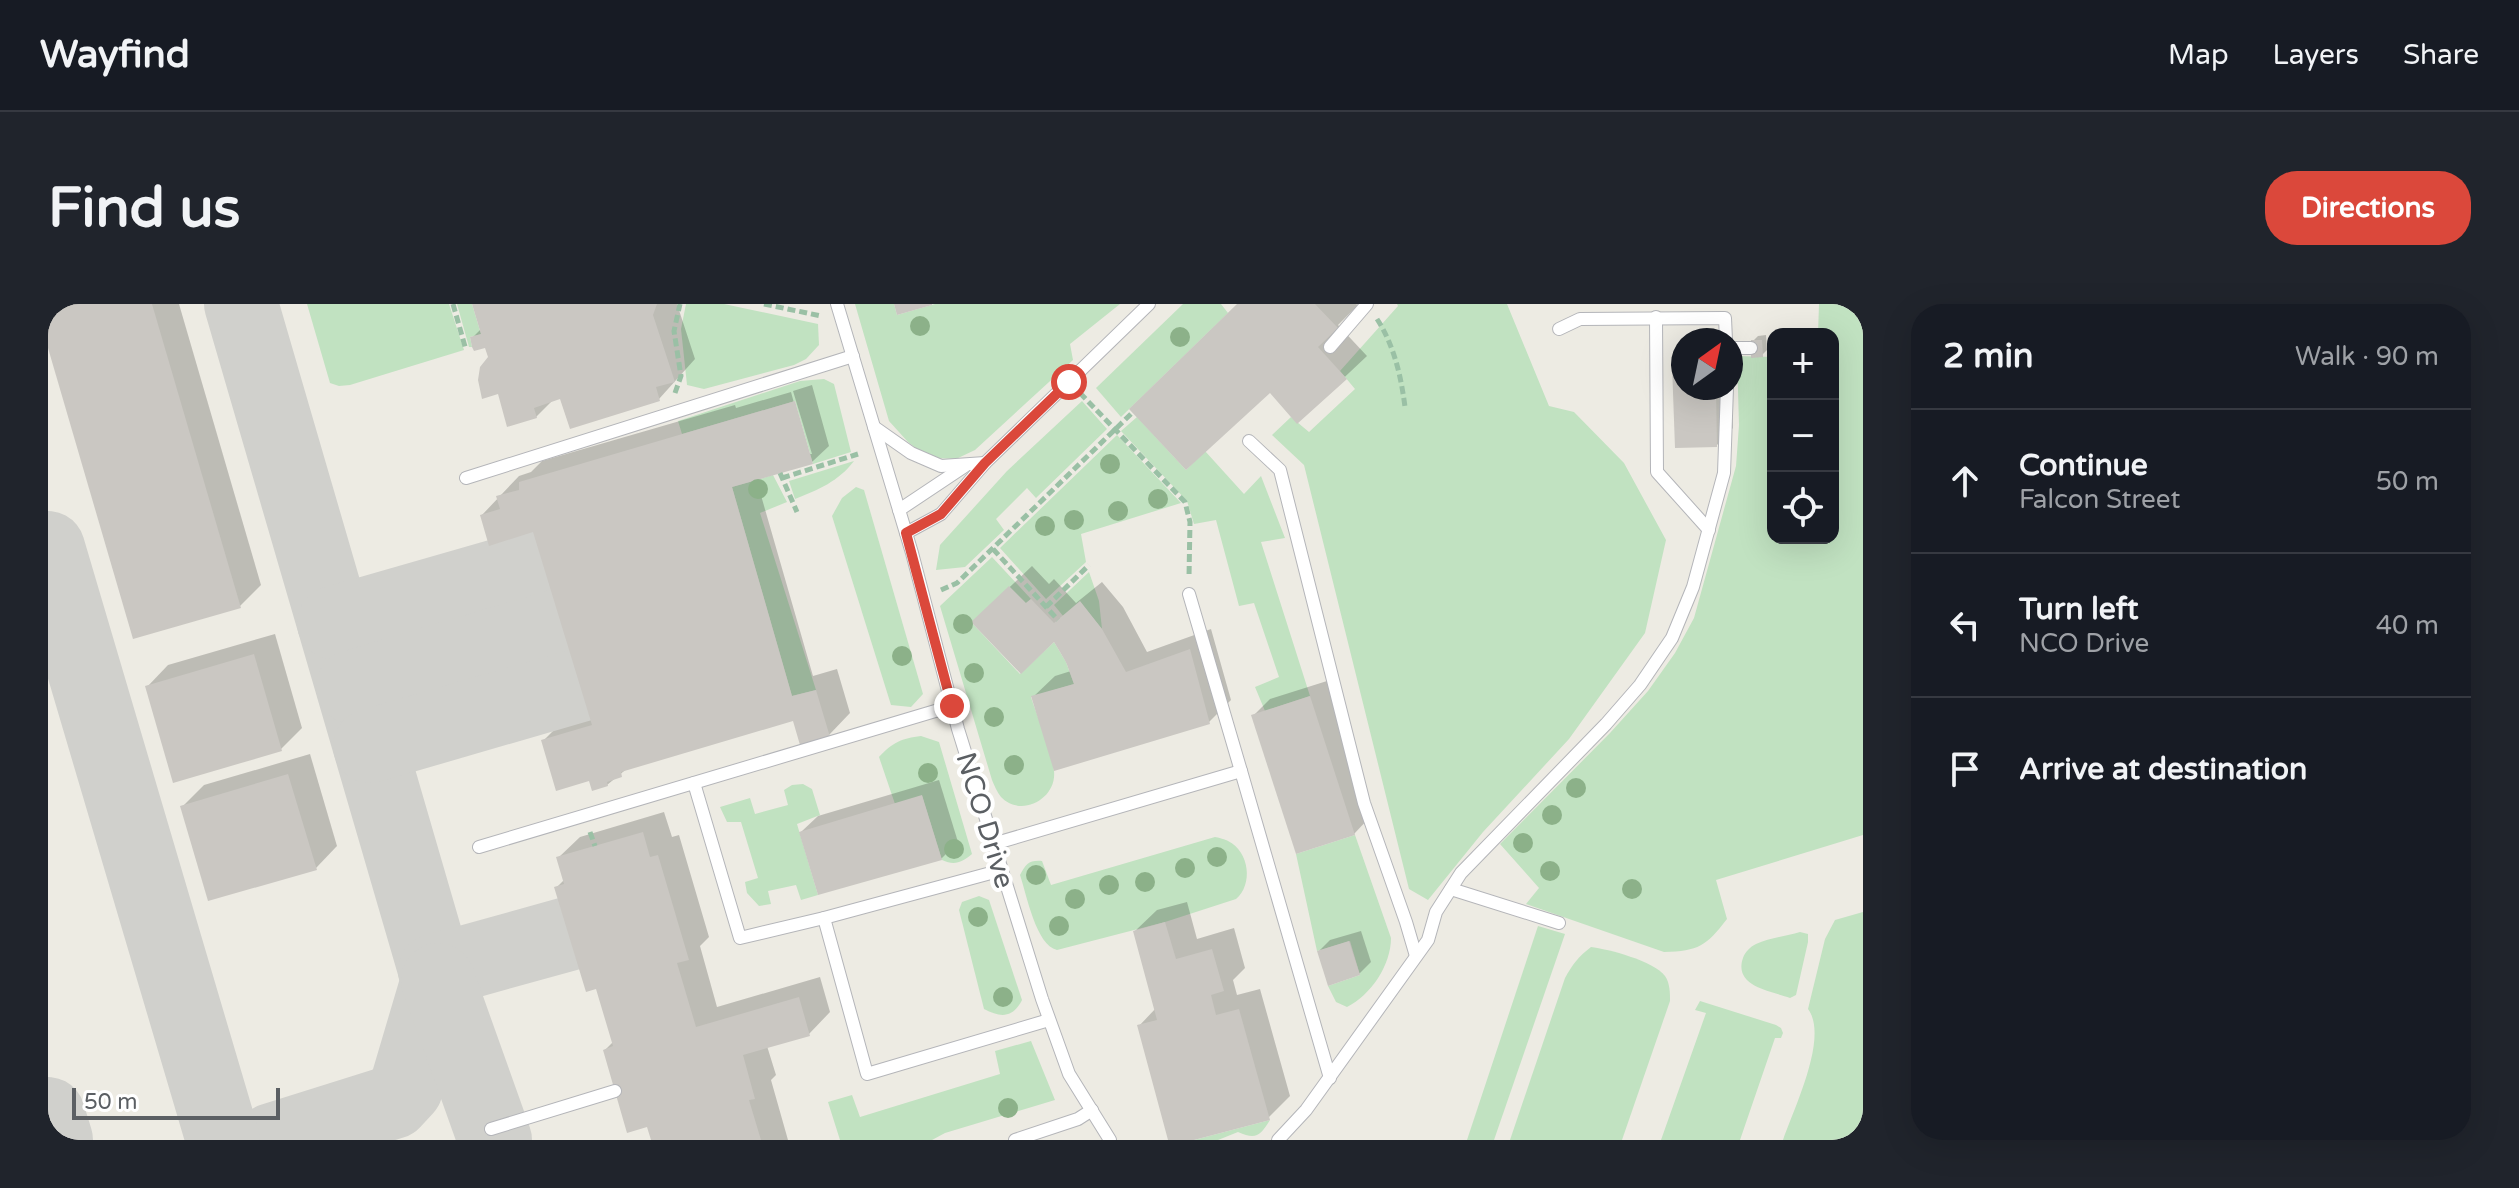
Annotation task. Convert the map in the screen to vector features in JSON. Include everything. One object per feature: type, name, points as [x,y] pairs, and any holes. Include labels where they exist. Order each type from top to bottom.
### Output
[{"type":"lane","name":"NCO Drive","points":[[837,304],[906,533],[952,706],[1049,1020],[1069,1074],[1110,1140]]},
{"type":"lane","points":[[906,533],[941,514],[985,463],[1149,304]]},
{"type":"lane","points":[[1330,347],[1367,304]]},
{"type":"lane","points":[[1725,328],[1727,304]]},
{"type":"lane","points":[[1656,317],[1657,472],[1709,530]]},
{"type":"lane","points":[[1559,329],[1580,319],[1725,318]]},
{"type":"lane","points":[[1743,348],[1751,348]]},
{"type":"lane","points":[[466,478],[853,356]]},
{"type":"lane","points":[[1278,1140],[1330,1078],[1428,940],[1436,912],[1461,873],[1606,724],[1640,685],[1672,638],[1693,587],[1724,473],[1727,400]]},
{"type":"lane","points":[[874,427],[911,453],[941,466],[985,463]]},
{"type":"lane","points":[[1249,441],[1280,470],[1364,803],[1416,956]]},
{"type":"lane","points":[[899,510],[967,464]]},
{"type":"lane","points":[[1189,594],[1330,1078]]},
{"type":"lane","points":[[479,847],[952,706]]},
{"type":"lane","points":[[993,844],[1241,771]]},
{"type":"lane","points":[[694,783],[740,938],[1002,870]]},
{"type":"lane","points":[[1451,889],[1559,923]]},
{"type":"lane","points":[[824,918],[867,1074],[1049,1020]]},
{"type":"lane","points":[[491,1129],[615,1091]]},
{"type":"lane","points":[[1015,1140],[1078,1119],[1092,1110]]},
{"type":"path","points":[[453,304],[466,350]]},
{"type":"path","points":[[667,415],[681,376],[674,331],[680,304]]},
{"type":"path","points":[[764,304],[842,321]]},
{"type":"path","points":[[1367,304],[1392,350],[1402,381],[1405,407]]},
{"type":"path","points":[[1069,382],[1185,502],[1190,522],[1189,594]]},
{"type":"path","points":[[922,597],[957,583],[1133,412]]},
{"type":"path","points":[[797,512],[781,476],[858,454]]},
{"type":"path","points":[[993,549],[1058,620]]},
{"type":"path","points":[[1046,607],[1089,565]]},
{"type":"green space","points":[[307,304],[449,304],[464,350],[339,386],[330,383]]},
{"type":"green space","points":[[457,304],[472,304],[481,334],[470,337],[472,347],[469,347]]},
{"type":"green space","points":[[686,304],[724,304],[818,324],[819,345],[806,359],[794,365],[704,389],[687,385],[681,329]]},
{"type":"green space","points":[[855,304],[894,304],[897,315],[935,304],[1120,304],[1070,344],[1073,360],[975,450],[956,459],[922,453],[889,421]]},
{"type":"green space","points":[[1183,304],[1221,304],[1228,313],[1121,417],[1096,388]]},
{"type":"green space","points":[[1397,304],[1507,304],[1549,406],[1574,412],[1624,463],[1666,540],[1645,633],[1569,739],[1483,832],[1428,900],[1409,889],[1304,465],[1272,435],[1291,417],[1309,432],[1355,389],[1340,371]]},
{"type":"green space","points":[[1819,304],[1863,304],[1863,835],[1716,880],[1727,919],[1707,941],[1686,950],[1664,952],[1526,904],[1539,888],[1500,844],[1648,691],[1675,653],[1694,618],[1736,466],[1738,400],[1743,400],[1743,356],[1767,357],[1767,544],[1839,544],[1839,328],[1818,328]]},
{"type":"green space","points":[[824,379],[834,384],[851,452],[813,464],[795,401],[682,434],[678,421],[800,381]]},
{"type":"green space","points":[[1082,401],[1107,429],[1036,498],[1027,488],[996,519],[1004,530],[965,567],[936,570],[940,545],[1007,471]]},
{"type":"green space","points":[[1137,417],[1186,470],[1205,451],[1244,494],[1261,476],[1285,538],[1261,542],[1310,696],[1265,711],[1255,687],[1279,677],[1254,603],[1239,606],[1216,520],[1194,524],[1187,501],[1121,431]]},
{"type":"green space","points":[[1117,435],[1181,503],[1081,534],[1086,562],[1046,599],[1000,548]]},
{"type":"green space","points":[[854,461],[835,479],[795,499],[789,481]]},
{"type":"green space","points":[[773,475],[787,502],[760,513],[816,690],[792,696],[732,487]]},
{"type":"green space","points":[[856,487],[864,490],[923,694],[911,707],[891,705],[832,516],[842,498]]},
{"type":"green space","points":[[992,557],[1031,599],[972,623],[1020,674],[1054,642],[1074,684],[1031,697],[1054,771],[1050,790],[1044,797],[1027,805],[1009,803],[1001,797],[994,784],[940,606]]},
{"type":"green space","points":[[1089,572],[1099,601],[1102,629],[1080,602],[1064,617],[1054,605]]},
{"type":"green space","points":[[921,736],[939,742],[972,854],[958,862],[942,860],[922,796],[895,804],[879,757],[898,742]]},
{"type":"green space","points":[[803,784],[812,789],[820,815],[797,824],[818,895],[801,900],[796,885],[768,891],[771,904],[759,906],[747,893],[745,882],[758,878],[741,822],[727,822],[720,807],[750,798],[755,814],[788,805],[784,790]]},
{"type":"green space","points":[[1355,835],[1391,938],[1388,958],[1378,978],[1364,995],[1347,1007],[1336,1002],[1328,986],[1360,975],[1350,941],[1317,951],[1296,854]]},
{"type":"green space","points":[[1215,837],[1235,846],[1245,860],[1245,886],[1236,899],[1165,922],[1057,950],[1043,939],[1020,875],[1031,862],[1042,861],[1051,885]]},
{"type":"green space","points":[[979,896],[989,900],[1022,1000],[1015,1010],[1006,1015],[984,1009],[959,910],[962,902]]},
{"type":"green space","points":[[1863,912],[1863,1140],[1783,1140],[1812,1054],[1813,1021],[1808,1009],[1825,939],[1835,920]]},
{"type":"green space","points":[[1538,926],[1565,934],[1494,1140],[1467,1140]]},
{"type":"green space","points":[[1800,932],[1808,934],[1808,942],[1796,995],[1790,998],[1749,982],[1741,968],[1748,950],[1761,942]]},
{"type":"green space","points":[[1591,947],[1651,965],[1665,976],[1669,988],[1670,1001],[1622,1140],[1510,1140],[1565,978],[1576,961]]},
{"type":"green space","points":[[1700,1001],[1776,1025],[1783,1033],[1781,1038],[1775,1038],[1740,1140],[1661,1140],[1706,1013],[1695,1010]]},
{"type":"green space","points":[[1031,1041],[1055,1100],[945,1133],[932,1140],[840,1140],[828,1102],[852,1095],[860,1117],[1000,1074],[995,1051]]},
{"type":"green space","points":[[1270,1120],[1257,1135],[1238,1132],[1218,1140],[1194,1140]]},
{"type":"building","points":[[48,304],[152,304],[241,608],[133,639],[48,348]]},
{"type":"building","points":[[472,304],[657,304],[653,315],[675,382],[656,387],[660,401],[570,429],[560,399],[534,408],[537,418],[507,427],[498,394],[482,399],[478,380],[480,367],[488,357],[485,348],[474,351],[472,347],[470,337],[481,334]]},
{"type":"building","points":[[894,304],[932,304],[932,305],[897,315]]},
{"type":"building","points":[[1237,304],[1315,304],[1338,328],[1318,347],[1347,379],[1297,424],[1270,393],[1186,470],[1129,409]]},
{"type":"building","points":[[1751,340],[1762,340],[1763,357],[1751,358]]},
{"type":"building","points":[[1673,400],[1716,400],[1717,447],[1675,448]]},
{"type":"building","points":[[795,401],[813,464],[732,487],[792,696],[816,690],[830,737],[800,745],[793,721],[621,772],[622,777],[592,791],[589,781],[556,791],[541,740],[592,725],[533,532],[489,546],[480,515],[500,509],[496,496],[519,490],[519,482]]},
{"type":"building","points":[[1009,586],[1026,603],[1031,599],[1054,623],[1080,601],[1102,629],[1126,672],[1190,649],[1210,724],[1054,771],[1031,696],[1074,684],[1066,662],[1054,642],[1021,674],[971,622]]},
{"type":"building","points":[[254,654],[282,751],[173,783],[145,686]]},
{"type":"building","points":[[1310,696],[1355,835],[1296,854],[1251,715]]},
{"type":"building","points":[[288,774],[317,870],[208,901],[180,806]]},
{"type":"building","points":[[922,795],[942,860],[818,895],[799,832]]},
{"type":"building","points":[[643,832],[650,857],[658,855],[689,960],[677,963],[696,1027],[799,997],[810,1036],[743,1055],[755,1099],[749,1100],[761,1140],[651,1140],[647,1127],[627,1133],[603,1050],[613,1046],[596,989],[586,992],[554,887],[564,884],[556,857]]},
{"type":"building","points":[[1165,922],[1176,959],[1212,949],[1224,991],[1211,995],[1216,1015],[1239,1009],[1270,1120],[1194,1140],[1168,1140],[1137,1025],[1157,1020],[1133,931]]},
{"type":"building","points":[[1349,941],[1360,975],[1328,986],[1317,951]]},
{"type":"taxiway","points":[[241,304],[438,980],[406,1088],[393,1102],[272,1140]]},
{"type":"taxiway","points":[[48,548],[223,1140]]},
{"type":"taxiway","points":[[334,623],[543,563]]},
{"type":"taxiway","points":[[353,687],[562,625]]},
{"type":"taxiway","points":[[370,746],[580,685]]},
{"type":"taxiway","points":[[435,971],[568,934]]},
{"type":"taxiway","points":[[438,980],[495,1140]]},
{"type":"taxiway","points":[[48,1114],[56,1140]]},
{"type":"route","points":[[952,706],[906,533],[941,514],[985,463],[1069,382]]}]
